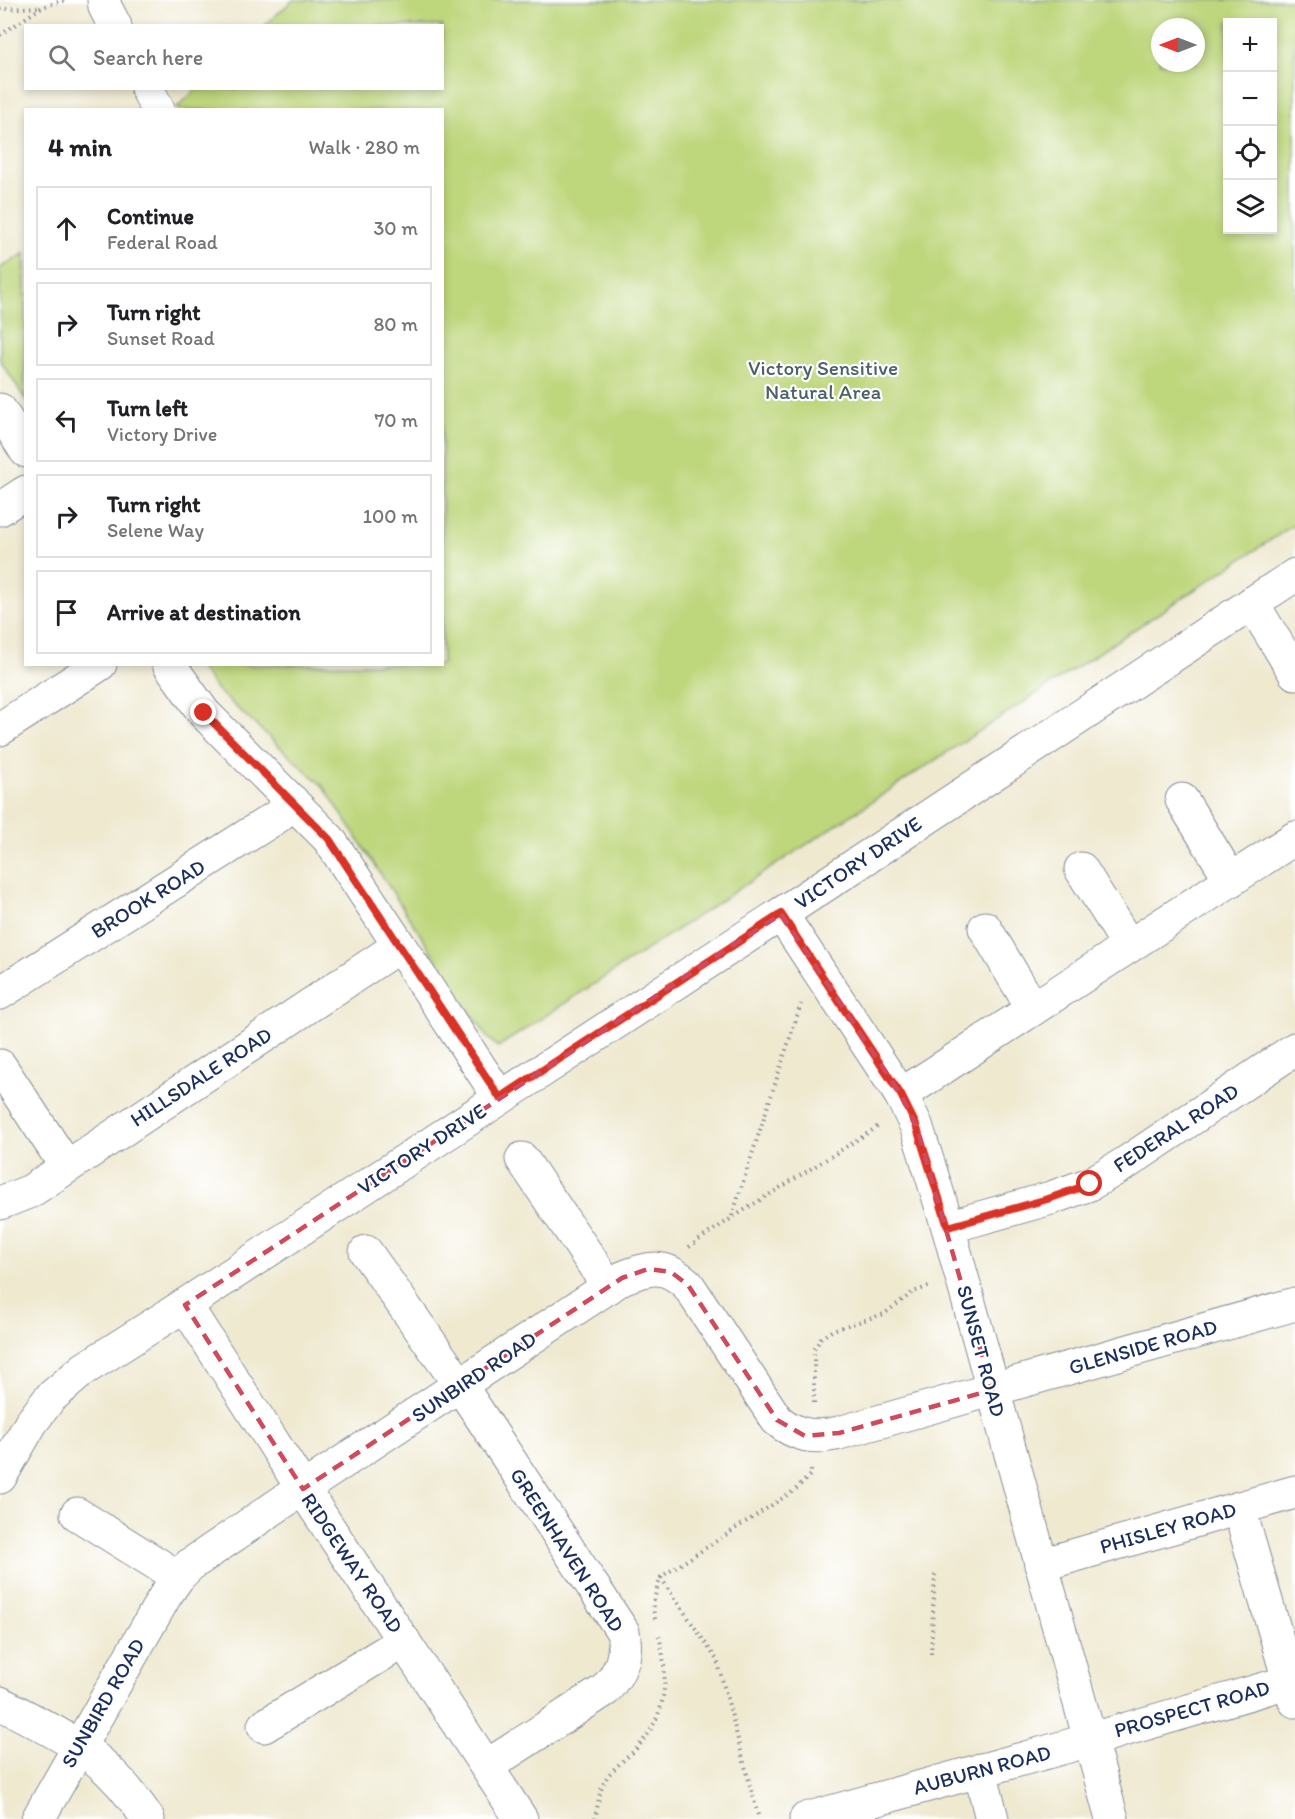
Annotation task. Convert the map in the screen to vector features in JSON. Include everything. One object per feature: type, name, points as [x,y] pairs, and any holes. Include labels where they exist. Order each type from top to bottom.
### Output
[{"type":"street","points":[[148,90],[157,108]]},
{"type":"street","points":[[0,410],[24,448]]},
{"type":"street","points":[[0,509],[24,493]]},
{"type":"street","name":"VICTORY DRIVE","points":[[0,1477],[31,1423],[50,1398],[84,1369],[185,1305],[1295,575]]},
{"type":"street","points":[[1252,603],[1295,673]]},
{"type":"street","points":[[0,729],[97,666]]},
{"type":"street","points":[[170,666],[204,713],[329,839],[500,1098]]},
{"type":"street","points":[[1182,800],[1230,880]]},
{"type":"street","name":"BROOK ROAD","points":[[0,993],[278,816],[292,801]]},
{"type":"street","points":[[901,1095],[1295,838]]},
{"type":"street","points":[[1081,869],[1129,946]]},
{"type":"street","name":"SUNSET ROAD","points":[[781,914],[901,1095],[916,1125],[948,1227],[1112,1819]]},
{"type":"street","points":[[985,928],[1033,1009]]},
{"type":"street","name":"HILLSDALE ROAD","points":[[0,1203],[31,1191],[399,946]]},
{"type":"street","name":"FEDERAL ROAD","points":[[948,1227],[1051,1198],[1090,1184],[1126,1163],[1295,1049]]},
{"type":"street","points":[[0,1066],[66,1166]]},
{"type":"street","points":[[522,1159],[609,1287]]},
{"type":"street","name":"GREENHAVEN ROAD","points":[[366,1252],[460,1386],[616,1618],[625,1640],[626,1650],[622,1664],[618,1674],[605,1690],[487,1766]]},
{"type":"street","name":"SUNBIRD ROAD","points":[[38,1819],[78,1746],[178,1577],[190,1565],[622,1278],[648,1269],[664,1269],[671,1272]]},
{"type":"street","points":[[671,1272],[688,1285],[777,1420],[792,1431],[806,1436],[826,1436],[992,1390]]},
{"type":"street","name":"GLENSIDE ROAD","points":[[992,1390],[1295,1304]]},
{"type":"street","name":"RIDGEWAY ROAD","points":[[185,1305],[303,1489],[521,1819]]},
{"type":"street","name":"PHISLEY ROAD","points":[[1041,1565],[1295,1492]]},
{"type":"street","points":[[1239,1508],[1293,1687]]},
{"type":"street","points":[[77,1514],[178,1577]]},
{"type":"street","points":[[264,1726],[404,1641]]},
{"type":"street","name":"PROSPECT ROAD","points":[[1090,1739],[1293,1687]]},
{"type":"street","points":[[0,1703],[78,1746],[115,1776],[136,1800],[148,1819]]},
{"type":"street","name":"AUBURN ROAD","points":[[816,1818],[1090,1739]]},
{"type":"street","points":[[980,1770],[992,1819]]},
{"type":"path","points":[[0,9],[42,7],[66,0]]},
{"type":"path","points":[[0,35],[42,7]]},
{"type":"path","points":[[732,1217],[806,991],[823,978]]},
{"type":"path","points":[[671,1272],[688,1248],[732,1217],[820,1165],[886,1121],[901,1095]]},
{"type":"path","points":[[814,1405],[814,1350],[821,1338],[833,1330],[884,1314],[913,1292],[933,1286]]},
{"type":"path","points":[[656,1623],[653,1611],[654,1596],[661,1577],[795,1490],[811,1474],[812,1463]]},
{"type":"path","points":[[931,1654],[935,1572]]},
{"type":"path","points":[[661,1577],[717,1660],[759,1819]]},
{"type":"path","points":[[595,1819],[607,1778],[645,1739],[659,1713],[666,1687],[658,1634]]},
{"type":"highlighted area","points":[[781,914],[901,1095],[916,1125],[992,1390],[839,1433],[805,1436],[777,1420],[688,1285],[671,1272],[648,1269],[622,1278],[303,1489],[185,1305]]},
{"type":"green space","name":"Victory Sensitive Natural Area","points":[[293,0],[1295,0],[1295,524],[498,1047],[487,1037],[324,787],[217,690],[199,666],[444,666],[444,108],[178,108],[196,90],[444,90],[444,24],[266,24]]},
{"type":"green space","points":[[24,254],[24,397],[0,360],[0,268]]},
{"type":"route","points":[[204,713],[329,839],[500,1098],[781,914],[901,1095],[916,1125],[948,1227],[1051,1198],[1090,1184]]}]
